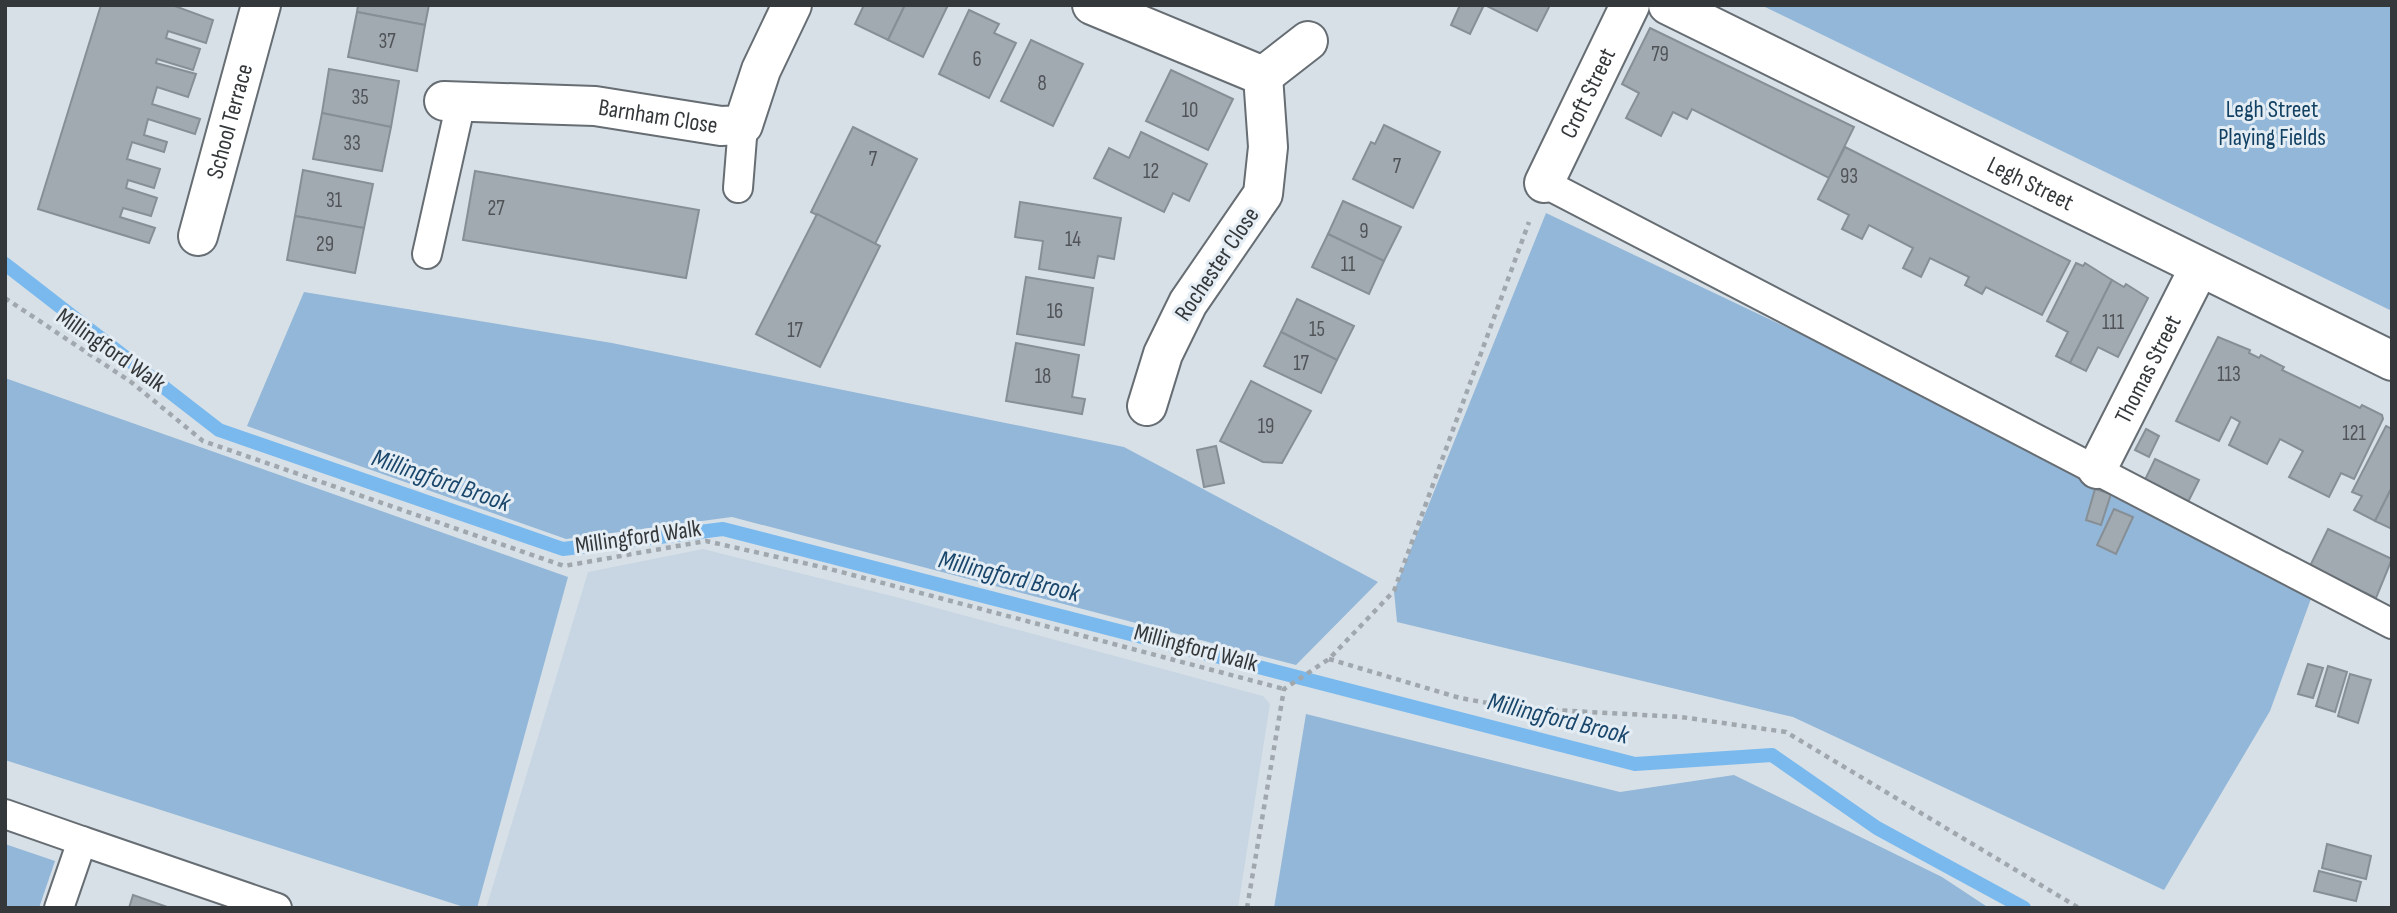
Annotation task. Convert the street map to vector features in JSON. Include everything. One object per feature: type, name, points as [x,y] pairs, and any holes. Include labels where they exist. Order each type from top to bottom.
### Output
[{"type":"street","name":"School Terrace","points":[[198,236],[261,5]]},
{"type":"street","name":"Barnham Close","points":[[453,102],[595,106],[722,126],[743,125],[761,70],[792,5]]},
{"type":"street","points":[[1092,5],[1263,76],[1308,41]]},
{"type":"street","name":"Croft Street","points":[[1544,183],[1630,5]]},
{"type":"street","name":"Legh Street","points":[[1668,5],[2392,362]]},
{"type":"street","name":"Rochester Close","points":[[1147,406],[1174,328],[1216,258],[1264,194],[1268,147],[1263,76]]},
{"type":"street","name":"Thomas Street","points":[[2097,469],[2199,268]]},
{"type":"lane","points":[[427,254],[453,102]]},
{"type":"lane","points":[[738,188],[743,125]]},
{"type":"lane","points":[[1544,183],[2392,624]]},
{"type":"lane","points":[[5,814],[277,908]]},
{"type":"lane","points":[[59,908],[82,841]]},
{"type":"path","points":[[1247,908],[1284,689],[1329,659],[1394,591],[1544,183]]},
{"type":"path","name":"Millingford Walk","points":[[5,298],[131,382],[203,441],[564,566],[706,541],[826,568],[1284,689]]},
{"type":"path","points":[[1329,659],[1460,698],[1516,708],[1681,717],[1786,732],[2079,908]]},
{"type":"shaded area","points":[[703,549],[896,597],[1263,696],[1270,704],[1238,908],[486,908],[588,572]]},
{"type":"green space","name":"Legh Street Playing Fields","points":[[1761,5],[2392,5],[2392,311]]},
{"type":"green space","points":[[1546,213],[1874,369],[2312,596],[2270,711],[2164,890],[1793,717],[1397,622],[1394,591]]},
{"type":"green space","points":[[304,292],[612,343],[1124,447],[1378,582],[1296,665],[732,517],[566,539],[247,426]]},
{"type":"green space","points":[[5,378],[568,577],[477,908],[467,908],[5,760]]},
{"type":"green space","points":[[1306,714],[1620,792],[1734,775],[1942,877],[1989,908],[1274,908]]},
{"type":"green space","points":[[5,844],[55,861],[39,908],[5,908]]},
{"type":"building","points":[[101,5],[172,5],[213,20],[206,43],[168,31],[166,38],[200,49],[193,70],[157,59],[156,63],[196,74],[188,97],[157,87],[152,104],[200,119],[195,134],[148,119],[144,135],[167,142],[164,152],[132,142],[127,159],[160,169],[154,188],[128,180],[126,188],[157,198],[151,216],[123,208],[120,217],[155,228],[149,243],[38,209]]},
{"type":"building","points":[[358,5],[429,5],[425,25],[357,12]]},
{"type":"building","points":[[864,5],[905,5],[888,40],[855,24]]},
{"type":"building","points":[[905,5],[948,5],[923,57],[888,40]]},
{"type":"building","points":[[1460,5],[1484,5],[1470,34],[1451,25]]},
{"type":"building","points":[[1485,5],[1550,5],[1537,31]]},
{"type":"building","points":[[969,10],[999,24],[994,33],[1016,43],[989,98],[939,74]]},
{"type":"building","points":[[357,12],[425,25],[417,71],[348,57]]},
{"type":"building","points":[[1650,28],[1854,127],[1829,178],[1692,109],[1687,119],[1673,112],[1661,136],[1626,118],[1639,93],[1622,84]]},
{"type":"building","points":[[1031,40],[1083,64],[1053,126],[1001,101]]},
{"type":"building","points":[[329,69],[399,81],[391,127],[322,113]]},
{"type":"building","points":[[1171,70],[1233,99],[1208,150],[1146,121]]},
{"type":"building","points":[[322,113],[391,127],[382,171],[313,159]]},
{"type":"building","points":[[1384,125],[1440,152],[1413,208],[1353,179],[1371,142],[1375,144]]},
{"type":"building","points":[[853,127],[917,159],[875,244],[811,212]]},
{"type":"building","points":[[1141,132],[1207,164],[1189,201],[1173,193],[1164,212],[1094,178],[1109,148],[1129,158]]},
{"type":"building","points":[[1845,147],[2070,261],[2042,315],[1986,287],[1982,294],[1965,285],[1969,277],[1930,258],[1921,277],[1903,268],[1913,248],[1869,225],[1862,239],[1842,229],[1849,215],[1818,199]]},
{"type":"building","points":[[303,170],[373,184],[364,228],[295,216]]},
{"type":"building","points":[[475,171],[699,210],[686,278],[463,240]]},
{"type":"building","points":[[1343,201],[1401,227],[1384,261],[1328,234]]},
{"type":"building","points":[[1020,202],[1121,218],[1114,259],[1098,256],[1094,278],[1039,269],[1043,241],[1015,237]]},
{"type":"building","points":[[817,214],[880,246],[820,367],[756,334]]},
{"type":"building","points":[[295,216],[364,228],[355,273],[287,260]]},
{"type":"building","points":[[1328,234],[1384,261],[1369,294],[1312,267]]},
{"type":"building","points":[[2076,263],[2083,266],[2085,263],[2112,280],[2070,363],[2056,356],[2068,332],[2047,321]]},
{"type":"building","points":[[1026,277],[1093,288],[1084,345],[1017,334]]},
{"type":"building","points":[[2112,280],[2124,287],[2126,284],[2148,298],[2118,357],[2098,347],[2086,371],[2070,363]]},
{"type":"building","points":[[1297,299],[1354,326],[1337,360],[1281,332]]},
{"type":"building","points":[[1281,332],[1337,360],[1321,393],[1264,366]]},
{"type":"building","points":[[2218,337],[2250,350],[2249,353],[2259,358],[2261,355],[2284,367],[2282,370],[2360,408],[2362,405],[2382,415],[2383,419],[2354,479],[2341,473],[2329,497],[2289,477],[2303,451],[2280,439],[2267,464],[2229,445],[2240,422],[2231,417],[2219,441],[2176,421]]},
{"type":"building","points":[[1016,343],[1079,355],[1072,397],[1085,399],[1082,414],[1006,401]]},
{"type":"building","points":[[1251,381],[1311,411],[1282,463],[1263,462],[1220,441]]},
{"type":"building","points":[[2386,426],[2392,429],[2392,487],[2375,521],[2354,510],[2362,496],[2352,492]]},
{"type":"building","points":[[2146,429],[2159,436],[2149,457],[2135,450]]},
{"type":"building","points":[[1216,446],[1224,483],[1204,487],[1197,450]]},
{"type":"building","points":[[2155,459],[2199,480],[2186,506],[2142,486]]},
{"type":"building","points":[[2392,487],[2392,529],[2375,521]]},
{"type":"building","points":[[2095,489],[2111,494],[2101,525],[2086,520]]},
{"type":"building","points":[[2114,509],[2133,517],[2116,554],[2097,545]]},
{"type":"building","points":[[2328,529],[2392,559],[2376,598],[2310,566]]},
{"type":"building","points":[[2308,664],[2323,668],[2313,698],[2298,694]]},
{"type":"building","points":[[2328,666],[2347,672],[2335,712],[2316,706]]},
{"type":"building","points":[[2350,674],[2371,680],[2358,723],[2338,716]]},
{"type":"building","points":[[2327,844],[2371,856],[2366,879],[2322,868]]},
{"type":"building","points":[[2319,871],[2361,882],[2356,901],[2314,891]]},
{"type":"building","points":[[133,895],[170,908],[129,908]]},
{"type":"waterway","name":"Millingford Brook","points":[[5,264],[219,430],[563,549],[723,529],[1635,764],[1772,755],[1877,828],[2024,908]]}]
